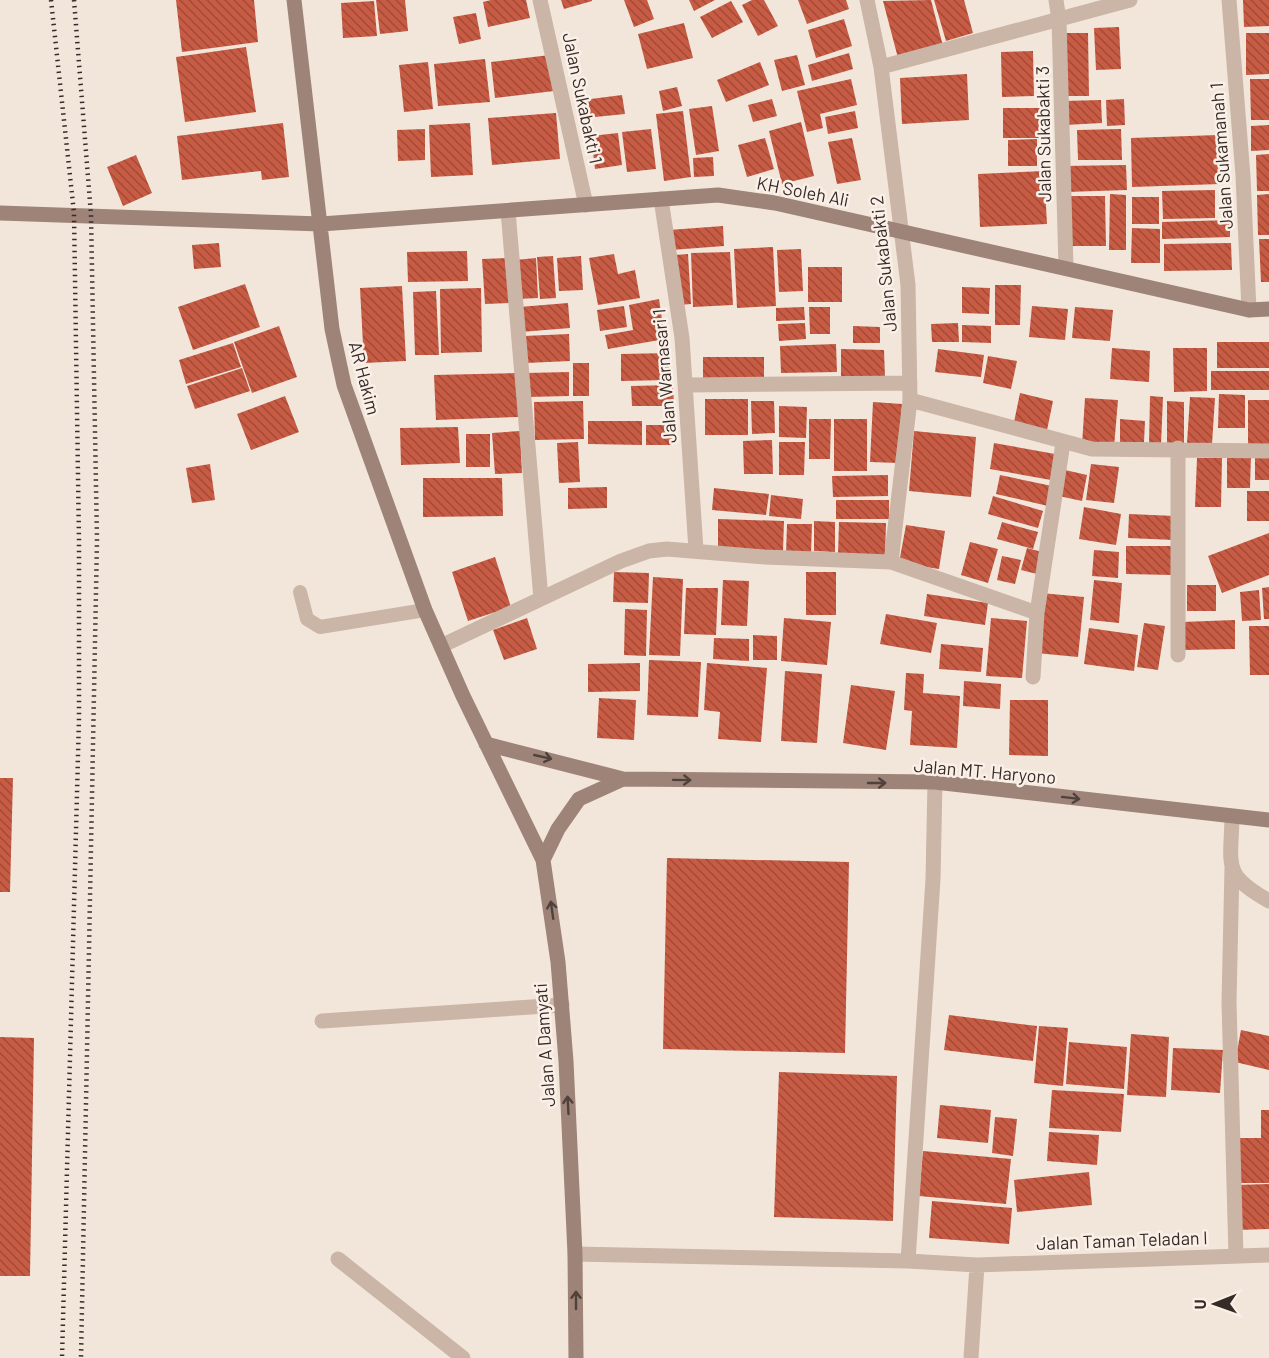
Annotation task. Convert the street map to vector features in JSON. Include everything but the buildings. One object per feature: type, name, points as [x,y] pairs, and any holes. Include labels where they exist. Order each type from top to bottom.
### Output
[{"type":"street","name":"AR Hakim","points":[[294,0],[332,329],[344,385],[425,610],[486,744]]},
{"type":"street","name":"Jalan Sukabakti 1","points":[[540,0],[586,206]]},
{"type":"street","name":"Jalan Sukabakti 2","points":[[867,0],[881,67],[908,285],[910,400],[891,562]]},
{"type":"street","name":"Jalan Sukabakti 3","points":[[1056,0],[1059,20],[1066,267]]},
{"type":"street","points":[[881,67],[1130,0]]},
{"type":"street","name":"Jalan Sukamanah 1","points":[[1229,0],[1243,176],[1249,310]]},
{"type":"street","name":"KH Soleh Ali","points":[[0,213],[321,224],[718,195],[764,202],[1066,267],[1249,310],[1269,309]]},
{"type":"street","name":"Jalan Warnasari 1","points":[[661,199],[687,385],[696,550]]},
{"type":"street","points":[[508,211],[541,599]]},
{"type":"street","points":[[687,385],[910,383]]},
{"type":"street","points":[[910,400],[1092,449],[1125,451],[1178,448],[1269,451]]},
{"type":"street","points":[[1033,677],[1037,613],[1063,442]]},
{"type":"street","points":[[1178,448],[1178,655]]},
{"type":"street","points":[[441,646],[637,555],[666,549],[765,557],[891,562],[1037,613]]},
{"type":"street","name":"Jalan MT. Haryono","points":[[486,744],[623,779],[935,782],[1269,820]]},
{"type":"street","name":"Jalan A Damyati","points":[[486,744],[543,860],[558,962],[575,1254],[576,1358]]},
{"type":"street","name":"Jalan MT. Haryono","points":[[543,860],[558,829],[579,799],[623,779]]},
{"type":"street","points":[[908,1261],[933,879],[935,782]]},
{"type":"street","points":[[1232,817],[1228,1002],[1236,1256]]},
{"type":"street","points":[[1232,867],[1240,884],[1269,901]]},
{"type":"street","points":[[322,1021],[562,1005]]},
{"type":"street","name":"Jalan Taman Teladan I","points":[[575,1254],[908,1261],[977,1265],[1269,1255]]},
{"type":"street","points":[[338,1259],[463,1358]]},
{"type":"street","points":[[971,1358],[977,1265]]},
{"type":"lane","points":[[300,592],[307,619],[320,627],[425,610]]},
{"type":"railway","points":[[51,0],[74,213],[79,541],[79,718],[62,1358]]},
{"type":"railway","points":[[74,0],[91,215],[97,540],[81,1358]]}]
